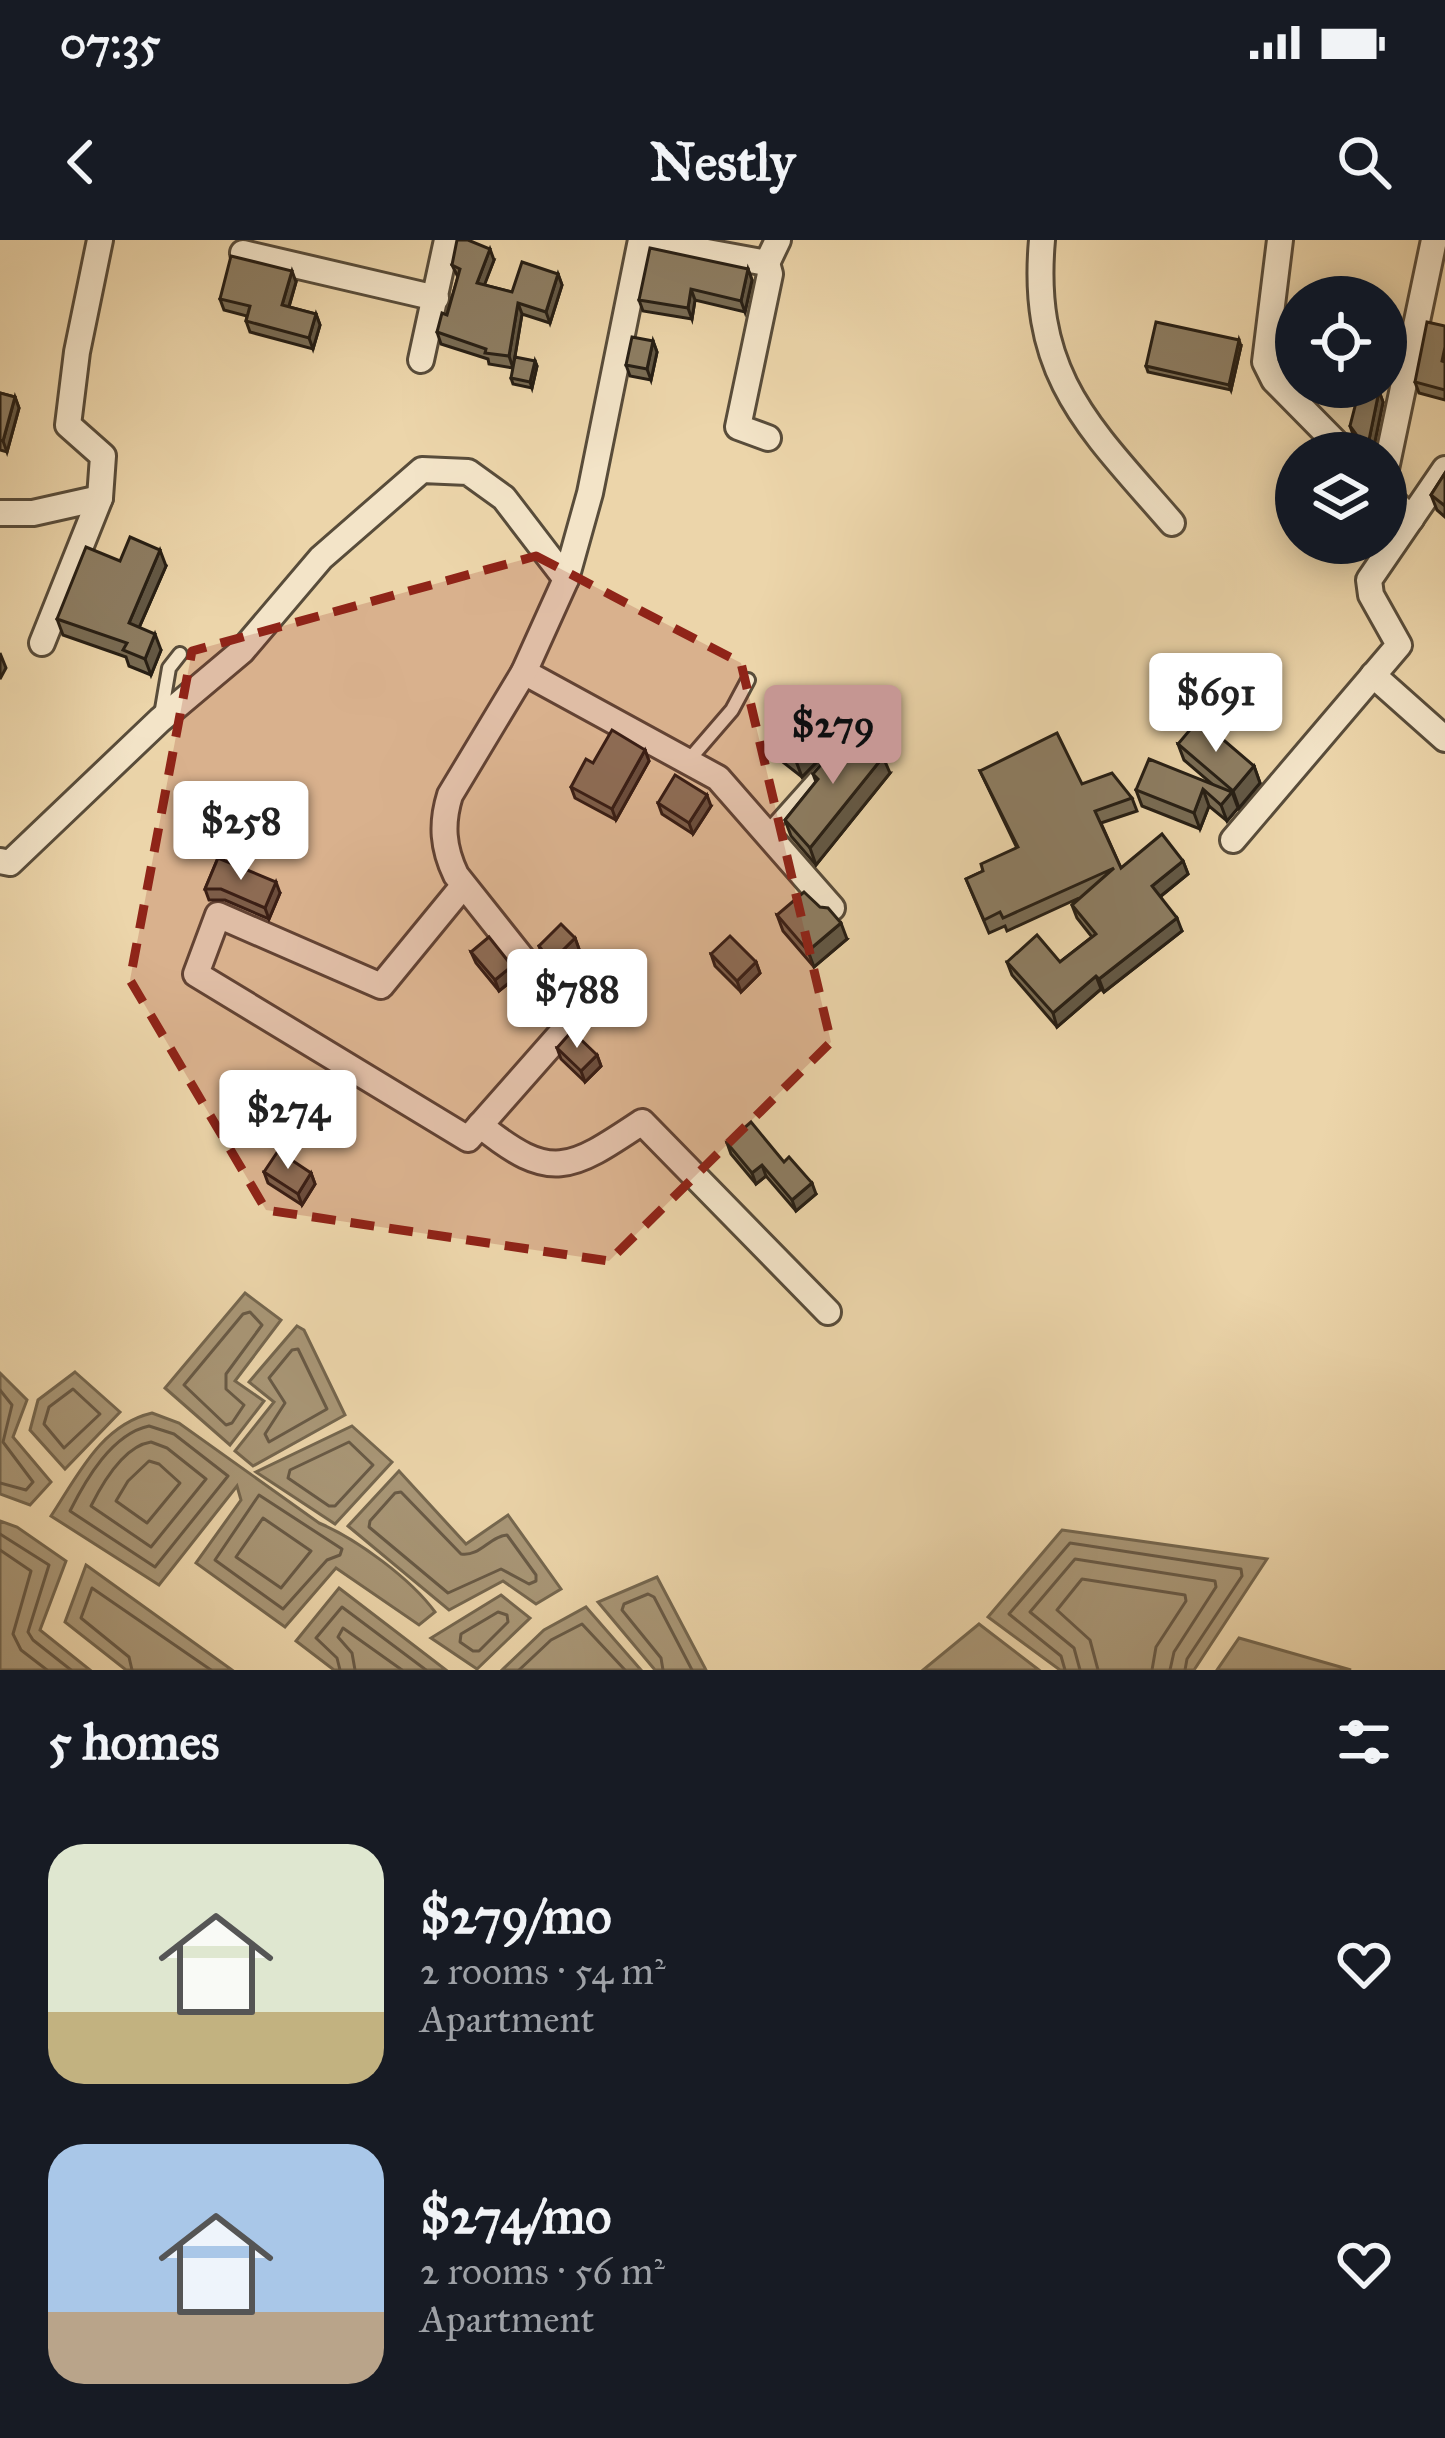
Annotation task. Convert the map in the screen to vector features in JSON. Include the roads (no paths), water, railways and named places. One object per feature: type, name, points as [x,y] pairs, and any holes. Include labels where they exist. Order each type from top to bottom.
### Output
[{"type":"street","points":[[42,644],[100,498],[103,456],[68,425],[100,240]]},
{"type":"street","points":[[421,359],[447,240]]},
{"type":"street","points":[[463,886],[381,986],[218,915],[196,974],[468,1139],[572,1021],[463,886],[445,852],[443,818],[524,672],[566,579],[590,493],[641,240],[772,251],[738,427],[768,438]]},
{"type":"street","points":[[1042,240],[1039,284],[1045,333],[1061,383],[1090,428],[1172,523]]},
{"type":"street","points":[[1280,240],[1265,362],[1274,380],[1325,432]]},
{"type":"street","points":[[1395,432],[1437,252]]},
{"type":"street","points":[[243,253],[436,298]]},
{"type":"street","points":[[0,861],[10,863],[160,720],[242,651],[321,558],[422,470],[468,472],[504,498],[566,579]]},
{"type":"street","points":[[1233,840],[1399,645],[1371,595],[1369,580],[1445,470]]},
{"type":"street","points":[[0,513],[33,513],[100,498]]},
{"type":"street","points":[[1407,515],[1411,519]]},
{"type":"street","points":[[524,672],[718,778],[832,908]]},
{"type":"street","points":[[1373,675],[1445,739]]},
{"type":"street","points":[[480,1125],[514,1153],[549,1167],[592,1155],[642,1122],[829,1312]]},
{"type":"lane","points":[[160,720],[169,668],[180,654]]},
{"type":"lane","points":[[688,761],[732,710],[748,680]]},
{"type":"lane","points":[[766,833],[828,764]]},
{"type":"water","points":[[245,1293],[281,1320],[235,1381],[264,1401],[230,1445],[165,1388]]},
{"type":"water","points":[[297,1326],[304,1330],[345,1415],[253,1466],[235,1451],[274,1402],[249,1382]]},
{"type":"water","points":[[75,1372],[120,1412],[65,1469],[30,1430],[38,1400]]},
{"type":"water","points":[[0,1373],[27,1400],[13,1437],[51,1482],[30,1505],[0,1494]]},
{"type":"water","points":[[152,1413],[179,1423],[319,1523],[366,1549],[412,1586],[435,1612],[419,1625],[336,1568],[285,1627],[196,1563],[241,1500],[237,1486],[159,1585],[51,1516],[105,1440],[118,1428]]},
{"type":"water","points":[[352,1426],[392,1462],[335,1524],[256,1472]]},
{"type":"water","points":[[399,1471],[466,1544],[508,1515],[561,1589],[536,1604],[503,1581],[449,1610],[348,1526]]},
{"type":"water","points":[[0,1521],[17,1527],[66,1561],[40,1630],[90,1670],[0,1670]]},
{"type":"water","points":[[1062,1530],[1267,1559],[1194,1670],[1060,1670],[988,1617]]},
{"type":"water","points":[[86,1565],[232,1670],[126,1670],[65,1622]]},
{"type":"water","points":[[657,1577],[706,1670],[655,1670],[598,1602]]},
{"type":"water","points":[[339,1588],[446,1670],[334,1670],[296,1641]]},
{"type":"water","points":[[501,1595],[530,1618],[477,1669],[431,1638]]},
{"type":"water","points":[[586,1607],[641,1670],[502,1670],[544,1630]]},
{"type":"water","points":[[979,1624],[1039,1670],[923,1670]]},
{"type":"water","points":[[1239,1638],[1351,1670],[1217,1670]]}]
